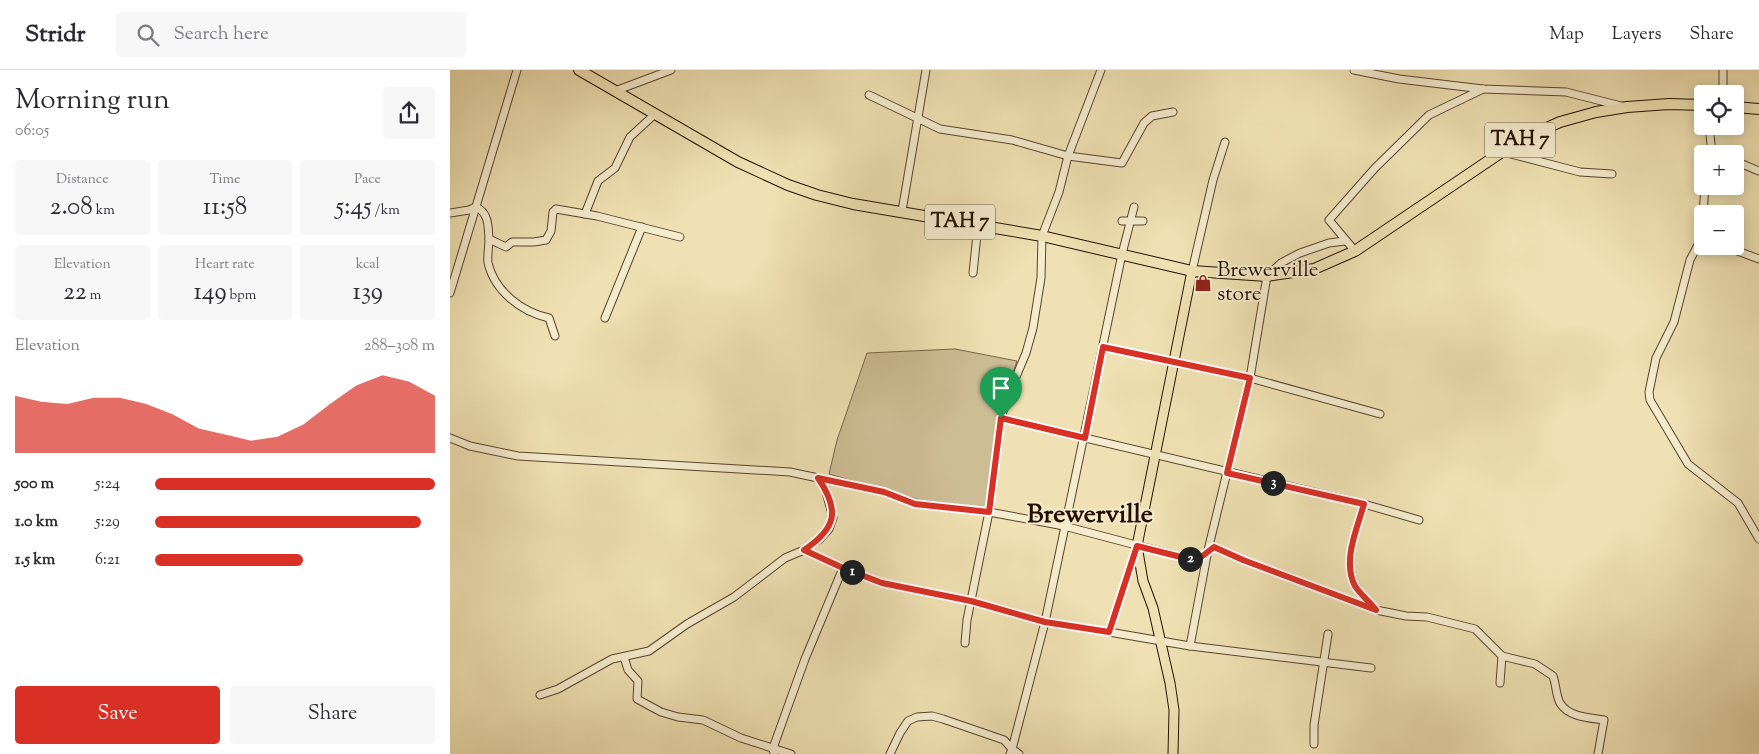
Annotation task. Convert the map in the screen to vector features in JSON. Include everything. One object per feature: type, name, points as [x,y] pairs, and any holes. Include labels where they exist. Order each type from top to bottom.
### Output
[{"type":"highway","name":"TAH 7","points":[[579,70],[738,162],[788,185],[852,204],[1042,236],[1192,271],[1267,276],[1314,270],[1355,251],[1518,141],[1560,122],[1596,112],[1627,107],[1669,104],[1694,106]]},
{"type":"highway","points":[[1744,108],[1759,109]]},
{"type":"main road","points":[[1173,754],[1174,710],[1161,641],[1143,581],[1137,546],[1192,271]]},
{"type":"street","points":[[450,293],[516,70]]},
{"type":"street","points":[[615,91],[671,70]]},
{"type":"street","points":[[902,212],[926,70]]},
{"type":"street","points":[[965,643],[971,601],[989,512],[1001,418],[1026,353],[1033,328],[1041,278],[1042,236],[1059,192],[1068,156],[1101,70]]},
{"type":"street","points":[[1354,70],[1399,79],[1484,89],[1566,92],[1627,107]]},
{"type":"street","points":[[1723,70],[1723,85]]},
{"type":"street","points":[[1355,251],[1329,220],[1375,168],[1428,115],[1484,89]]},
{"type":"street","points":[[869,95],[940,129],[1012,140],[1068,156],[1122,164],[1144,123],[1152,116],[1173,112]]},
{"type":"street","points":[[585,214],[598,180],[615,168],[630,137],[655,114]]},
{"type":"street","points":[[1192,271],[1212,180],[1225,142]]},
{"type":"street","points":[[1504,152],[1580,172],[1612,174]]},
{"type":"street","points":[[1744,165],[1759,171]]},
{"type":"street","points":[[450,213],[476,207]]},
{"type":"street","points":[[476,207],[486,216],[489,240],[488,262],[502,292],[531,314],[549,318],[555,336]]},
{"type":"street","points":[[1011,751],[1045,622],[1122,254],[1134,207]]},
{"type":"street","points":[[489,240],[506,247],[512,242],[546,240],[551,231],[553,212],[556,210],[585,214],[680,237]]},
{"type":"street","points":[[1122,220],[1143,221]]},
{"type":"street","points":[[973,273],[978,225]]},
{"type":"street","points":[[605,318],[642,227]]},
{"type":"street","points":[[1190,646],[1208,550],[1250,378],[1267,276],[1281,263],[1300,253],[1345,241]]},
{"type":"street","points":[[1694,253],[1690,260],[1674,322],[1656,358],[1649,392],[1650,400],[1681,456],[1706,479],[1738,503],[1759,539]]},
{"type":"street","points":[[1744,253],[1759,259]]},
{"type":"street","points":[[1103,347],[1250,378],[1380,414]]},
{"type":"street","points":[[1001,418],[1364,504],[1419,520]]},
{"type":"street","points":[[450,438],[470,446],[518,456],[790,472],[884,492],[915,504],[989,512],[1064,526],[1193,560],[1200,558],[1214,547],[1223,549],[1243,560],[1376,610],[1426,617],[1476,630],[1502,656],[1535,664],[1553,676],[1559,702],[1566,709],[1581,716],[1604,720],[1598,754]]},
{"type":"street","points":[[540,695],[558,689],[612,658],[649,652],[687,624],[734,597],[785,558],[804,550],[820,540],[829,528],[833,518],[825,488],[818,478]]},
{"type":"street","points":[[1364,504],[1350,560],[1351,575],[1356,587],[1376,610]]},
{"type":"street","points":[[1109,632],[1137,546]]},
{"type":"street","points":[[804,550],[882,583],[971,601],[1045,622],[1190,646],[1371,668]]},
{"type":"street","points":[[774,751],[805,659],[843,568]]},
{"type":"street","points":[[1314,744],[1314,725],[1328,634]]},
{"type":"street","points":[[624,656],[628,670],[638,681],[637,699],[643,704],[678,717],[703,720],[774,751],[791,754]]},
{"type":"street","points":[[1500,683],[1502,656]]},
{"type":"street","points":[[890,754],[908,721],[917,716],[932,716],[943,719],[1004,740],[1011,751],[1019,754]]},
{"type":"shaded area","points":[[955,349],[1017,361],[1001,407],[985,508],[920,500],[829,474],[837,440],[867,353]]},
{"type":"place","name":"Brewerville store","points":[[1203,283]]},
{"type":"district","name":"Brewerville","points":[[1090,515]]},
{"type":"route","points":[[1103,347],[1250,378],[1227,473],[1364,504],[1350,560],[1351,575],[1356,587],[1376,610],[1243,560],[1223,549],[1214,547],[1208,550],[1205,555],[1193,560],[1137,546],[1133,554],[1115,620],[1109,632],[1045,622],[971,601],[953,599],[912,588],[882,583],[804,550],[820,540],[829,528],[833,518],[832,507],[825,488],[818,478],[884,492],[915,504],[989,512],[1001,418],[1085,438],[1103,347]]}]
